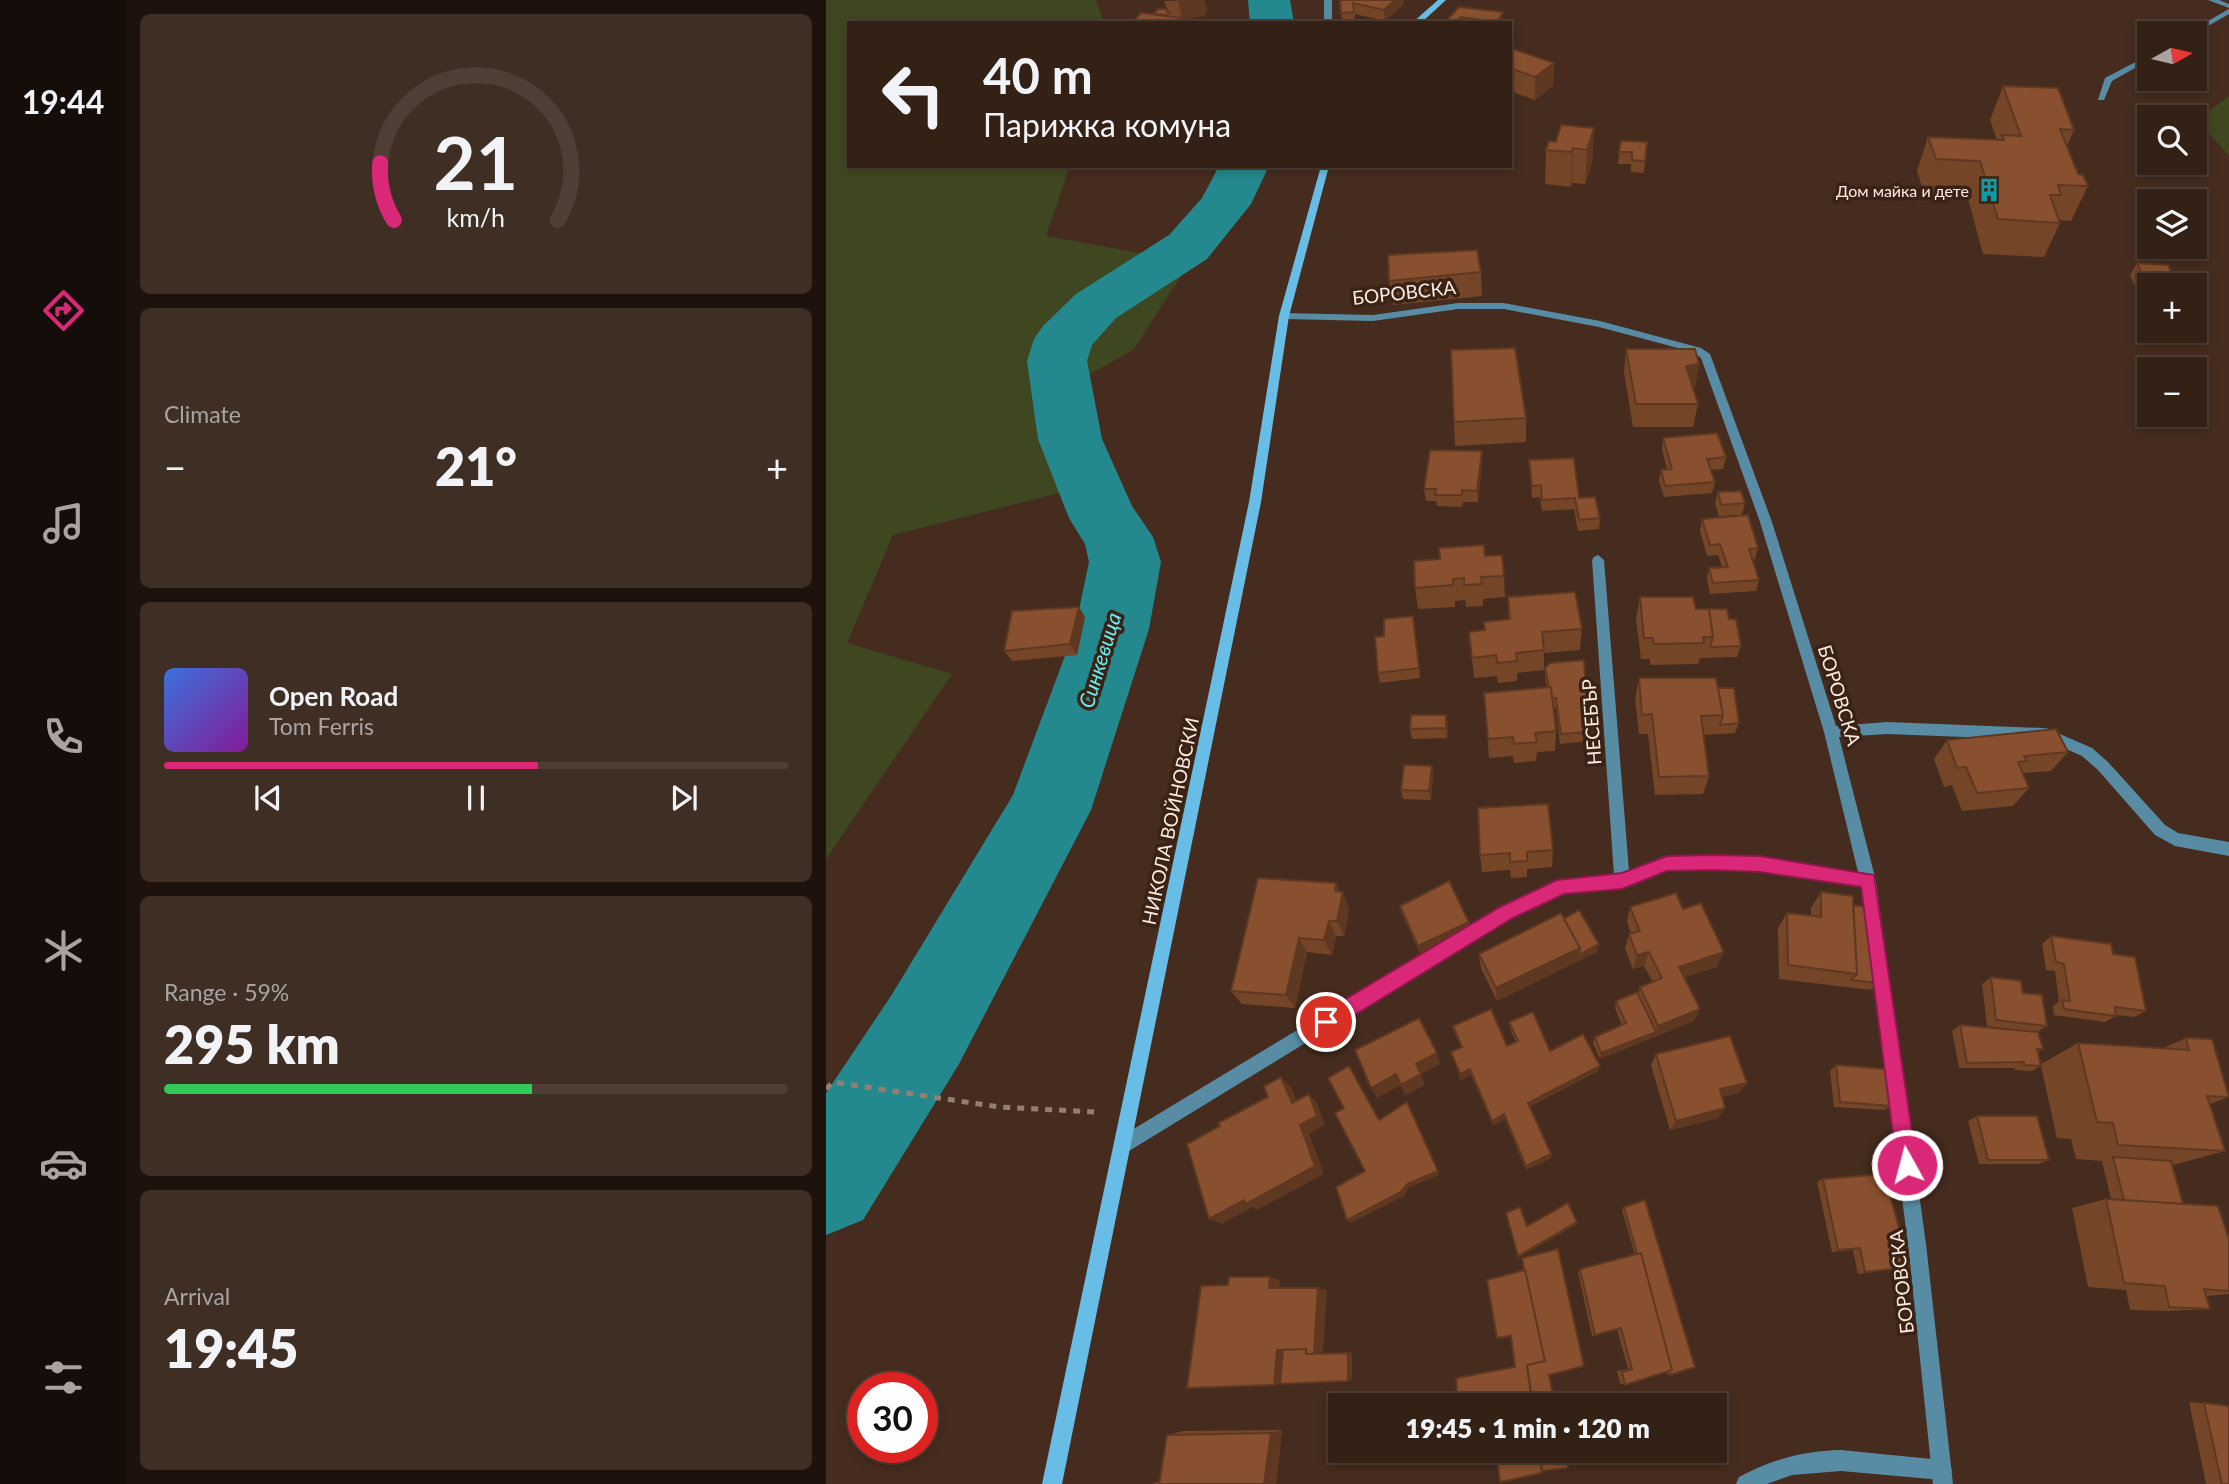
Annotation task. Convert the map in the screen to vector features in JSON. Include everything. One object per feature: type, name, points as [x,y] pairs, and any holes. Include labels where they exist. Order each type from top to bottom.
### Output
[{"type":"street","points":[[1328,0],[1328,21]]},
{"type":"street","points":[[1418,21],[1442,0]]},
{"type":"street","points":[[2212,0],[2229,6]]},
{"type":"street","points":[[2207,24],[2229,12]]},
{"type":"street","points":[[2101,99],[2108,80],[2137,64]]},
{"type":"street","name":"НИКОЛА ВОЙНОВСКИ","points":[[1052,1484],[1255,502],[1284,316],[1324,168]]},
{"type":"street","name":"БОРОВСКА","points":[[1284,316],[1373,318],[1458,306],[1504,306],[1600,324],[1697,350],[1706,356],[1766,522],[1832,732],[1868,881],[1917,1244],[1942,1477]]},
{"type":"street","name":"НЕСЕБЪР","points":[[1598,560],[1622,881]]},
{"type":"street","points":[[1832,732],[1900,729],[2024,731],[2046,734],[2087,752],[2103,766],[2160,830],[2175,839],[2229,849]]},
{"type":"street","points":[[1123,1145],[1506,912],[1563,886],[1622,881],[1667,863],[1714,862],[1760,864],[1868,881]]},
{"type":"street","points":[[1746,1484],[1779,1467],[1830,1459],[1942,1477]]},
{"type":"path","points":[[826,1089],[832,1082],[999,1107],[1129,1114]]},
{"type":"green space","points":[[826,0],[1096,0],[1103,21],[847,21],[847,168],[1069,168],[1046,236],[1190,262],[1134,349],[1089,375],[1092,461],[1063,492],[893,535],[847,643],[952,674],[826,859]]},
{"type":"green space","points":[[2229,96],[2229,156],[2207,131],[2207,112]]},
{"type":"building","points":[[1340,0],[1395,0],[1384,10],[1353,3],[1354,12],[1341,13]]},
{"type":"building","points":[[1459,7],[1503,12],[1498,21],[1461,17],[1458,21],[1447,20]]},
{"type":"building","points":[[1158,9],[1167,9],[1167,12],[1170,12],[1168,15],[1154,14]]},
{"type":"building","points":[[1141,13],[1199,20],[1198,21],[1133,21]]},
{"type":"building","points":[[1512,49],[1554,63],[1535,77],[1512,69]]},
{"type":"building","points":[[2003,86],[2058,88],[2074,130],[2060,129],[2078,174],[2083,175],[2088,186],[2058,185],[2061,195],[2050,195],[2060,223],[1998,219],[1980,161],[1936,159],[1928,137],[2004,140],[2002,135],[2021,136]]},
{"type":"building","points":[[1561,125],[1594,128],[1587,150],[1546,150],[1549,141],[1556,142]]},
{"type":"building","points":[[1621,141],[1647,142],[1645,161],[1632,160],[1632,152],[1619,152]]},
{"type":"building","points":[[1477,250],[1481,272],[1389,281],[1388,255]]},
{"type":"building","points":[[2137,263],[2168,265],[2172,273],[2141,273]]},
{"type":"building","points":[[1515,348],[1526,418],[1454,422],[1451,350]]},
{"type":"building","points":[[1626,349],[1695,349],[1699,364],[1686,366],[1698,404],[1636,404]]},
{"type":"building","points":[[1717,433],[1726,457],[1707,459],[1715,482],[1665,486],[1661,470],[1672,469],[1663,438]]},
{"type":"building","points":[[1430,450],[1482,451],[1477,491],[1462,490],[1462,495],[1435,495],[1436,489],[1424,489]]},
{"type":"building","points":[[1574,458],[1579,498],[1595,497],[1600,518],[1579,520],[1575,498],[1542,500],[1541,485],[1532,486],[1529,460]]},
{"type":"building","points":[[1741,491],[1745,503],[1721,505],[1718,492]]},
{"type":"building","points":[[1748,515],[1758,548],[1749,549],[1759,580],[1713,583],[1709,568],[1728,567],[1720,544],[1710,545],[1702,519]]},
{"type":"building","points":[[1484,545],[1485,556],[1502,555],[1504,576],[1481,577],[1482,584],[1464,585],[1464,578],[1453,579],[1453,585],[1415,588],[1414,561],[1440,559],[1439,548]]},
{"type":"building","points":[[1575,592],[1582,629],[1542,632],[1544,650],[1516,653],[1517,661],[1497,663],[1496,655],[1472,658],[1469,632],[1485,630],[1484,622],[1510,619],[1508,597]]},
{"type":"building","points":[[1640,597],[1693,597],[1696,609],[1709,609],[1713,637],[1703,637],[1704,643],[1654,644],[1653,638],[1644,638]]},
{"type":"building","points":[[1079,607],[1070,644],[1004,651],[1012,611]]},
{"type":"building","points":[[1709,609],[1727,609],[1729,619],[1736,619],[1741,646],[1710,647],[1713,637]]},
{"type":"building","points":[[1413,616],[1419,668],[1378,673],[1375,637],[1384,636],[1384,619]]},
{"type":"building","points":[[1584,660],[1589,732],[1561,734],[1556,698],[1552,698],[1545,668],[1550,663]]},
{"type":"building","points":[[1639,678],[1716,678],[1723,715],[1701,716],[1709,776],[1659,777],[1652,714],[1642,715]]},
{"type":"building","points":[[1551,687],[1556,731],[1535,733],[1537,742],[1514,744],[1513,737],[1488,739],[1484,693]]},
{"type":"building","points":[[1718,688],[1734,688],[1739,723],[1720,725],[1723,715]]},
{"type":"building","points":[[1411,715],[1446,715],[1446,728],[1410,729]]},
{"type":"building","points":[[2056,729],[2068,752],[2024,756],[2027,761],[2018,762],[2029,788],[1977,793],[1966,767],[1957,768],[1947,740]]},
{"type":"building","points":[[1404,765],[1432,766],[1429,791],[1401,790]]},
{"type":"building","points":[[1548,804],[1553,850],[1527,852],[1527,861],[1510,862],[1510,853],[1480,855],[1478,808]]},
{"type":"building","points":[[1258,878],[1336,883],[1335,891],[1343,892],[1337,921],[1329,921],[1324,940],[1299,938],[1286,995],[1231,991]]},
{"type":"building","points":[[1449,881],[1469,922],[1418,946],[1400,906]]},
{"type":"building","points":[[1821,892],[1853,896],[1857,974],[1788,965],[1787,913],[1821,917]]},
{"type":"building","points":[[1676,893],[1683,909],[1701,903],[1724,952],[1679,967],[1700,1009],[1658,1026],[1640,987],[1662,978],[1649,952],[1637,955],[1629,934],[1640,931],[1630,907]]},
{"type":"building","points":[[1853,905],[1869,907],[1877,983],[1851,980],[1857,974]]},
{"type":"building","points":[[1579,910],[1599,944],[1579,955],[1580,948],[1564,919]]},
{"type":"building","points":[[1561,913],[1580,948],[1496,988],[1479,954]]},
{"type":"building","points":[[2051,936],[2111,944],[2113,954],[2135,957],[2146,1011],[2115,1007],[2116,1016],[2064,1009],[2062,1000],[2070,1001],[2064,964],[2056,962]]},
{"type":"building","points":[[1991,977],[2021,981],[2023,993],[2042,995],[2047,1026],[1996,1020]]},
{"type":"building","points":[[1637,992],[1656,1032],[1601,1053],[1595,1037],[1626,1023],[1616,1001]]},
{"type":"building","points":[[1491,1009],[1507,1046],[1518,1041],[1509,1022],[1533,1012],[1550,1051],[1583,1034],[1600,1066],[1528,1103],[1551,1154],[1526,1166],[1504,1114],[1492,1121],[1470,1069],[1460,1074],[1451,1052],[1462,1047],[1453,1026]]},
{"type":"building","points":[[1419,1018],[1437,1053],[1416,1064],[1421,1074],[1401,1085],[1396,1074],[1371,1088],[1355,1050]]},
{"type":"building","points":[[1960,1025],[2038,1032],[2043,1049],[2037,1049],[2041,1066],[2024,1065],[2024,1062],[1967,1063]]},
{"type":"building","points":[[1730,1036],[1747,1083],[1720,1089],[1725,1108],[1676,1121],[1656,1054]]},
{"type":"building","points":[[2186,1038],[2212,1039],[2229,1097],[2207,1096],[2225,1151],[2118,1145],[2113,1123],[2097,1122],[2078,1043],[2189,1050]]},
{"type":"building","points":[[1836,1065],[1886,1069],[1891,1106],[1840,1102]]},
{"type":"building","points":[[1349,1066],[1379,1120],[1407,1102],[1438,1171],[1407,1184],[1401,1192],[1347,1220],[1336,1187],[1365,1171],[1335,1113],[1344,1108],[1328,1078]]},
{"type":"building","points":[[1281,1077],[1292,1103],[1309,1094],[1317,1116],[1300,1125],[1315,1166],[1246,1204],[1244,1200],[1209,1219],[1187,1144],[1220,1126],[1218,1123],[1268,1097],[1264,1086]]},
{"type":"building","points":[[1977,1116],[2037,1116],[2049,1160],[1988,1160]]},
{"type":"building","points":[[2113,1157],[2171,1161],[2183,1204],[2124,1200]]},
{"type":"building","points":[[1884,1174],[1910,1267],[1865,1272],[1860,1248],[1838,1250],[1823,1179]]},
{"type":"building","points":[[2106,1199],[2218,1206],[2229,1239],[2229,1291],[2204,1289],[2210,1309],[2169,1307],[2165,1286],[2124,1283]]},
{"type":"building","points":[[1645,1200],[1695,1367],[1670,1375],[1669,1371],[1672,1370],[1641,1253],[1637,1254],[1624,1207]]},
{"type":"building","points":[[1568,1203],[1577,1222],[1518,1256],[1506,1213],[1520,1207],[1527,1226]]},
{"type":"building","points":[[1558,1249],[1584,1366],[1549,1375],[1553,1393],[1531,1393],[1527,1365],[1545,1361],[1522,1258]]},
{"type":"building","points":[[1641,1253],[1672,1370],[1625,1385],[1622,1372],[1632,1369],[1621,1328],[1595,1335],[1580,1269]]},
{"type":"building","points":[[1525,1270],[1545,1361],[1527,1365],[1530,1393],[1457,1393],[1456,1378],[1515,1367],[1511,1336],[1497,1338],[1487,1280]]},
{"type":"building","points":[[1229,1277],[1270,1277],[1269,1288],[1318,1288],[1314,1354],[1306,1354],[1306,1349],[1277,1350],[1274,1385],[1187,1388],[1201,1286],[1228,1285]]},
{"type":"building","points":[[1306,1349],[1306,1354],[1348,1353],[1348,1381],[1280,1384],[1283,1350]]},
{"type":"building","points":[[2204,1403],[2229,1406],[2229,1484],[2222,1484]]},
{"type":"building","points":[[1271,1433],[1264,1484],[1159,1484],[1167,1435]]},
{"type":"building","points":[[1498,1463],[1541,1463],[1542,1473],[1500,1482]]},
{"type":"building","points":[[1541,1463],[1567,1463],[1568,1468],[1542,1471]]},
{"type":"waterway","name":"Синкевица","points":[[1269,0],[1272,21]]},
{"type":"waterway","name":"Синкевица","points":[[826,1183],[925,1030],[1049,810],[1112,629],[1125,562],[1118,537],[1103,518],[1070,439],[1057,361],[1064,339],[1096,306],[1188,247],[1225,204],[1243,168]]},
{"type":"place","name":"Дом майка и дете","points":[[1989,190]]},
{"type":"route","points":[[1326,1022],[1506,912],[1563,886],[1622,881],[1667,863],[1714,862],[1760,864],[1868,881],[1907,1165]]}]
